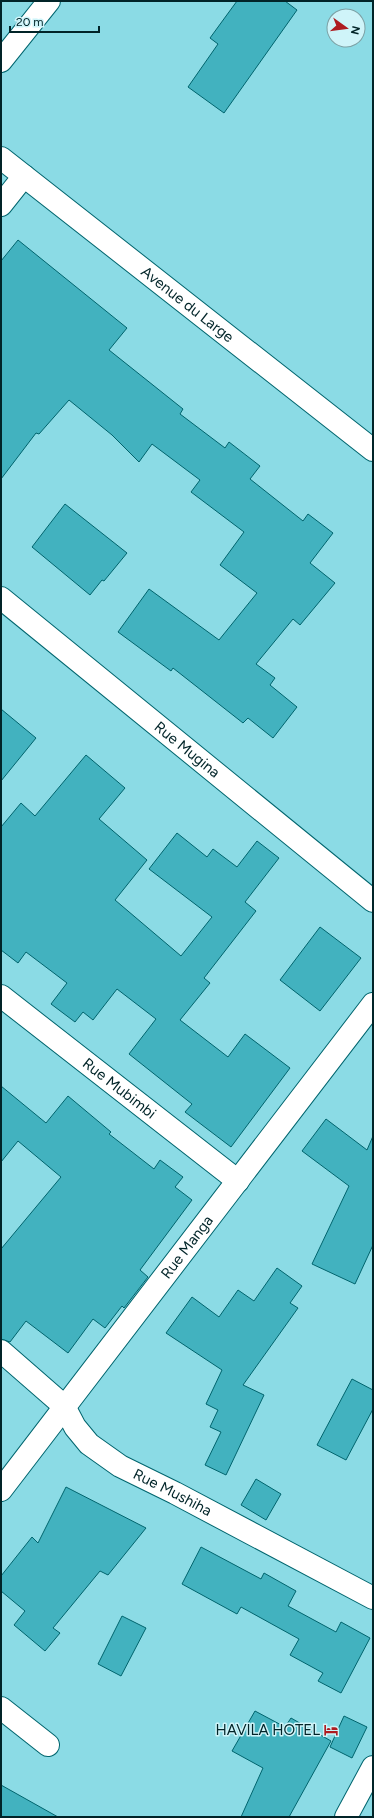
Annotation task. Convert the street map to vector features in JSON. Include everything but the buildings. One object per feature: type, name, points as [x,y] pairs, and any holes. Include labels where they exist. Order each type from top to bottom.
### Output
[{"type":"street","points":[[1,61],[49,1]]},
{"type":"street","name":"Avenue du Large","points":[[1,158],[373,450]]},
{"type":"street","points":[[1,205],[24,176]]},
{"type":"street","name":"Rue Mugina","points":[[1,598],[373,901]]},
{"type":"street","name":"Rue Mubimbi","points":[[1,996],[238,1180]]},
{"type":"street","name":"Rue Manga","points":[[1,1490],[373,1004]]},
{"type":"street","name":"Rue Mushiha","points":[[1,1352],[64,1406],[75,1426],[89,1444],[120,1466],[175,1493],[373,1598]]},
{"type":"street","points":[[1,1708],[48,1745]]},
{"type":"street","points":[[346,1817],[373,1767]]},
{"type":"place","name":"HAVILA HOTEL","points":[[331,1730]]}]
